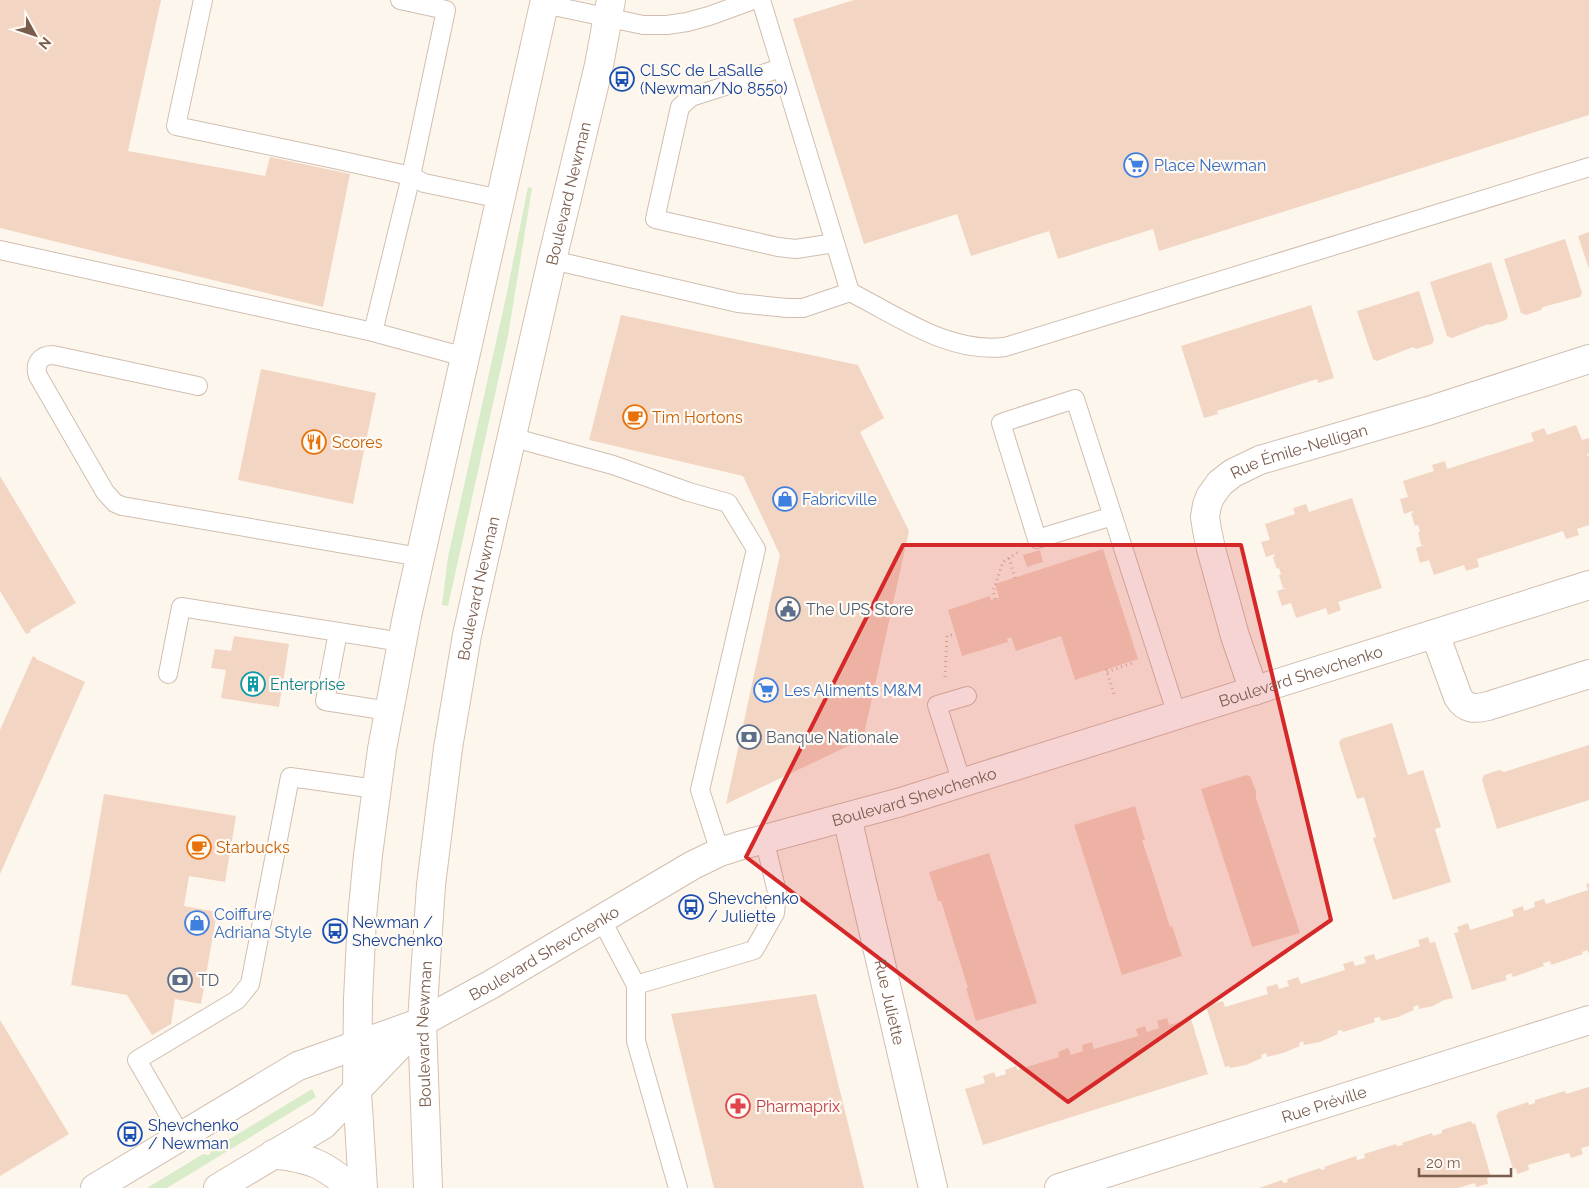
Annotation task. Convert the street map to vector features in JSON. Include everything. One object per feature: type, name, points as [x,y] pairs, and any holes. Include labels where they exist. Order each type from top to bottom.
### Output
[{"type":"street","points":[[363,1188],[357,1091],[357,1045],[362,918],[376,789],[388,711],[420,556],[545,2]]},
{"type":"street","name":"Boulevard Newman","points":[[428,1188],[422,1022],[432,875],[448,748],[467,635],[610,8]]},
{"type":"street","name":"Rue Émile-Nelligan","points":[[1254,691],[1235,636],[1207,530],[1205,517],[1207,506],[1213,492],[1220,483],[1260,460],[1428,410],[1589,359]]},
{"type":"street","name":"Boulevard Shevchenko","points":[[95,1188],[298,1066],[422,1022],[492,984],[693,865],[720,852],[962,783],[1589,585]]},
{"type":"street","points":[[1436,634],[1458,697],[1462,703],[1473,709],[1589,674]]},
{"type":"street","name":"Rue Juliette","points":[[847,817],[933,1188]]},
{"type":"street","name":"Rue Préville","points":[[1059,1188],[1589,1020]]},
{"type":"street","name":"Boulevard Shevchenko","points":[[218,1188],[323,1125],[422,1022]]},
{"type":"street","points":[[273,1154],[310,1160],[331,1172],[352,1188]]},
{"type":"lane","points":[[203,0],[176,126],[334,158],[411,176],[424,183],[501,199]]},
{"type":"lane","points":[[372,332],[411,176],[446,10],[400,0]]},
{"type":"lane","points":[[545,2],[610,8],[643,25],[667,25],[695,20],[753,0]]},
{"type":"lane","points":[[761,0],[850,292]]},
{"type":"lane","points":[[781,68],[691,97],[680,107],[655,219],[778,247],[796,249],[835,243]]},
{"type":"lane","points":[[552,260],[738,303],[802,308],[850,292],[950,342],[988,349],[1005,347],[1589,167]]},
{"type":"lane","points":[[0,250],[372,332],[465,357]]},
{"type":"lane","points":[[198,386],[53,355],[44,356],[37,362],[36,367],[38,376],[105,492],[115,503],[122,506],[420,556]]},
{"type":"lane","points":[[1113,516],[1037,539],[1000,423],[1075,399],[1113,516],[1177,715]]},
{"type":"lane","points":[[511,438],[613,465],[689,492],[728,503],[756,549],[700,790],[720,852]]},
{"type":"lane","points":[[168,674],[181,607],[402,642]]},
{"type":"lane","points":[[338,632],[325,701],[388,711]]},
{"type":"lane","points":[[962,783],[938,706],[967,696]]},
{"type":"lane","points":[[181,1136],[137,1060],[237,1000],[250,984],[290,777],[376,789]]},
{"type":"lane","points":[[636,985],[754,950],[775,913],[777,892],[764,838]]},
{"type":"lane","points":[[601,919],[636,985],[636,1041],[678,1188]]},
{"type":"path","points":[[1009,558],[1015,578]]},
{"type":"path","points":[[995,599],[993,591],[1003,562]]},
{"type":"path","points":[[945,683],[947,636],[955,634]]},
{"type":"path","points":[[1106,669],[1115,697]]},
{"type":"highlighted area","points":[[903,545],[1241,545],[1331,920],[1068,1102],[746,857]]},
{"type":"green space","points":[[528,187],[532,188],[508,336],[448,606],[442,605],[448,557],[506,297]]},
{"type":"green space","points":[[312,1089],[316,1097],[167,1188],[147,1188],[203,1154],[209,1155],[213,1149]]},
{"type":"building","points":[[0,0],[161,0],[128,151],[265,176],[270,157],[350,174],[323,307],[0,228]]},
{"type":"building","name":"Place Newman","points":[[854,0],[1589,0],[1589,115],[1159,251],[1153,229],[1058,259],[1049,231],[971,256],[957,214],[864,244],[793,19]]},
{"type":"building","points":[[1589,232],[1589,269],[1578,236]]},
{"type":"building","points":[[1565,239],[1582,293],[1580,297],[1543,307],[1541,310],[1526,315],[1521,313],[1504,259]]},
{"type":"building","points":[[1491,262],[1508,316],[1506,320],[1488,324],[1452,338],[1447,336],[1430,282]]},
{"type":"building","points":[[1419,291],[1434,340],[1432,344],[1416,349],[1413,347],[1377,361],[1373,359],[1357,311]]},
{"type":"building","points":[[1311,305],[1334,378],[1318,383],[1317,379],[1217,411],[1218,414],[1204,418],[1181,346]]},
{"type":"building","points":[[621,315],[858,365],[884,418],[860,432],[909,531],[863,739],[726,804],[780,555],[743,476],[589,440]]},
{"type":"building","points":[[261,369],[376,393],[353,504],[238,480]]},
{"type":"building","points":[[1576,425],[1582,440],[1589,438],[1589,454],[1587,456],[1589,455],[1589,525],[1577,529],[1579,535],[1566,539],[1563,531],[1477,559],[1479,567],[1466,571],[1464,565],[1434,575],[1429,560],[1420,563],[1416,548],[1424,545],[1421,545],[1418,532],[1420,531],[1418,525],[1415,526],[1411,513],[1414,512],[1404,514],[1400,499],[1408,497],[1403,481],[1434,471],[1432,465],[1445,461],[1447,469],[1534,441],[1531,433],[1544,428],[1547,435]]},
{"type":"building","points":[[0,476],[76,603],[26,634],[0,591]]},
{"type":"building","points":[[1352,498],[1382,588],[1338,602],[1341,610],[1328,615],[1326,608],[1296,618],[1291,603],[1282,606],[1277,591],[1286,588],[1283,588],[1279,568],[1277,569],[1273,558],[1275,554],[1266,557],[1261,542],[1270,540],[1265,524],[1295,514],[1293,508],[1306,504],[1309,512]]},
{"type":"building","points":[[1103,549],[1138,659],[1075,680],[1061,636],[1016,651],[1011,637],[1007,639],[1008,642],[962,656],[948,610],[990,596],[991,600],[999,598],[995,584]]},
{"type":"building","points":[[1040,550],[1043,562],[1027,567],[1023,555]]},
{"type":"building","name":"Enterprise","points":[[234,636],[289,644],[279,707],[221,698],[226,670],[211,668],[215,649],[231,651]]},
{"type":"building","points":[[33,656],[85,682],[0,874],[0,730]]},
{"type":"building","points":[[1392,723],[1408,775],[1423,770],[1441,827],[1435,829],[1451,882],[1393,900],[1373,838],[1376,837],[1364,797],[1357,799],[1339,743],[1341,739]]},
{"type":"building","points":[[1589,745],[1589,800],[1497,829],[1482,780],[1484,775],[1499,770],[1504,772]]},
{"type":"building","points":[[1247,775],[1250,776],[1256,791],[1256,798],[1300,933],[1252,947],[1201,789]]},
{"type":"building","points":[[104,794],[236,816],[225,882],[189,876],[184,906],[217,912],[201,1004],[175,999],[171,1024],[152,1035],[127,995],[71,985]]},
{"type":"building","points":[[1135,806],[1145,840],[1142,840],[1170,927],[1172,926],[1182,956],[1122,975],[1074,825]]},
{"type":"building","points":[[989,853],[1037,1003],[976,1021],[966,988],[968,988],[941,901],[938,901],[929,872]]},
{"type":"building","points":[[1589,883],[1589,954],[1587,950],[1582,952],[1583,954],[1551,965],[1550,961],[1543,963],[1544,966],[1513,977],[1511,973],[1505,976],[1507,980],[1472,990],[1454,933],[1459,932],[1457,927],[1468,923],[1470,930],[1514,916],[1512,910],[1523,906],[1524,911],[1535,907],[1534,902],[1544,899],[1546,904],[1588,890],[1586,884]]},
{"type":"building","points":[[1428,937],[1430,943],[1435,942],[1453,998],[1419,1009],[1418,1005],[1413,1007],[1414,1010],[1398,1017],[1381,1021],[1380,1017],[1374,1018],[1375,1022],[1343,1032],[1342,1030],[1337,1031],[1338,1034],[1320,1042],[1304,1045],[1303,1041],[1299,1043],[1300,1046],[1283,1053],[1267,1057],[1266,1053],[1261,1055],[1262,1058],[1246,1065],[1225,1067],[1206,1006],[1223,1001],[1225,1007],[1268,994],[1266,987],[1277,984],[1279,989],[1289,986],[1287,981],[1298,977],[1301,984],[1345,970],[1343,964],[1353,961],[1355,966],[1366,963],[1364,957],[1374,954],[1376,960],[1420,946],[1418,940]]},
{"type":"building","points":[[816,994],[864,1188],[714,1188],[671,1014]]},
{"type":"building","points":[[1167,1018],[1169,1025],[1191,1019],[1208,1074],[983,1145],[965,1089],[985,1083],[983,1076],[994,1072],[996,1077],[1006,1074],[1005,1070],[1016,1066],[1017,1070],[1059,1057],[1058,1052],[1068,1048],[1071,1055],[1083,1051],[1082,1045],[1092,1042],[1094,1049],[1138,1036],[1136,1029],[1145,1026],[1147,1032],[1159,1028],[1157,1021]]},
{"type":"building","points":[[0,1020],[69,1134],[0,1176]]},
{"type":"building","points":[[1589,1087],[1589,1146],[1581,1148],[1583,1154],[1571,1158],[1569,1153],[1528,1165],[1529,1170],[1517,1174],[1516,1168],[1513,1169],[1496,1115],[1498,1112],[1528,1102],[1529,1105],[1535,1103],[1535,1100],[1565,1091],[1566,1094]]},
{"type":"building","points":[[1471,1121],[1472,1124],[1475,1123],[1491,1177],[1487,1178],[1488,1184],[1476,1187],[1475,1183],[1458,1188],[1259,1188],[1282,1180],[1283,1183],[1288,1182],[1287,1179],[1320,1168],[1321,1170],[1325,1169],[1324,1167],[1356,1156],[1357,1160],[1365,1158],[1364,1154],[1396,1144],[1397,1146],[1403,1145],[1402,1143],[1432,1133],[1433,1136],[1442,1133],[1442,1130]]},
{"type":"place","name":"CLSC de LaSalle (Newman/No 8550)","points":[[622,79]]},
{"type":"place","name":"Place Newman","points":[[1136,165]]},
{"type":"place","name":"Tim Hortons","points":[[635,417]]},
{"type":"place","name":"Scores","points":[[314,442]]},
{"type":"place","name":"Fabricville","points":[[785,499]]},
{"type":"place","name":"The UPS Store","points":[[788,609]]},
{"type":"place","name":"Enterprise","points":[[253,684]]},
{"type":"place","name":"Les Aliments M&M","points":[[766,690]]},
{"type":"place","name":"Banque Nationale","points":[[749,737]]},
{"type":"place","name":"Starbucks","points":[[199,847]]},
{"type":"place","name":"Shevchenko / Juliette","points":[[691,907]]},
{"type":"place","name":"Coiffure Adriana Style","points":[[197,923]]},
{"type":"place","name":"Newman / Shevchenko","points":[[335,931]]},
{"type":"place","name":"TD","points":[[180,980]]},
{"type":"place","name":"Pharmaprix","points":[[738,1106]]},
{"type":"place","name":"Shevchenko / Newman","points":[[130,1134]]}]
